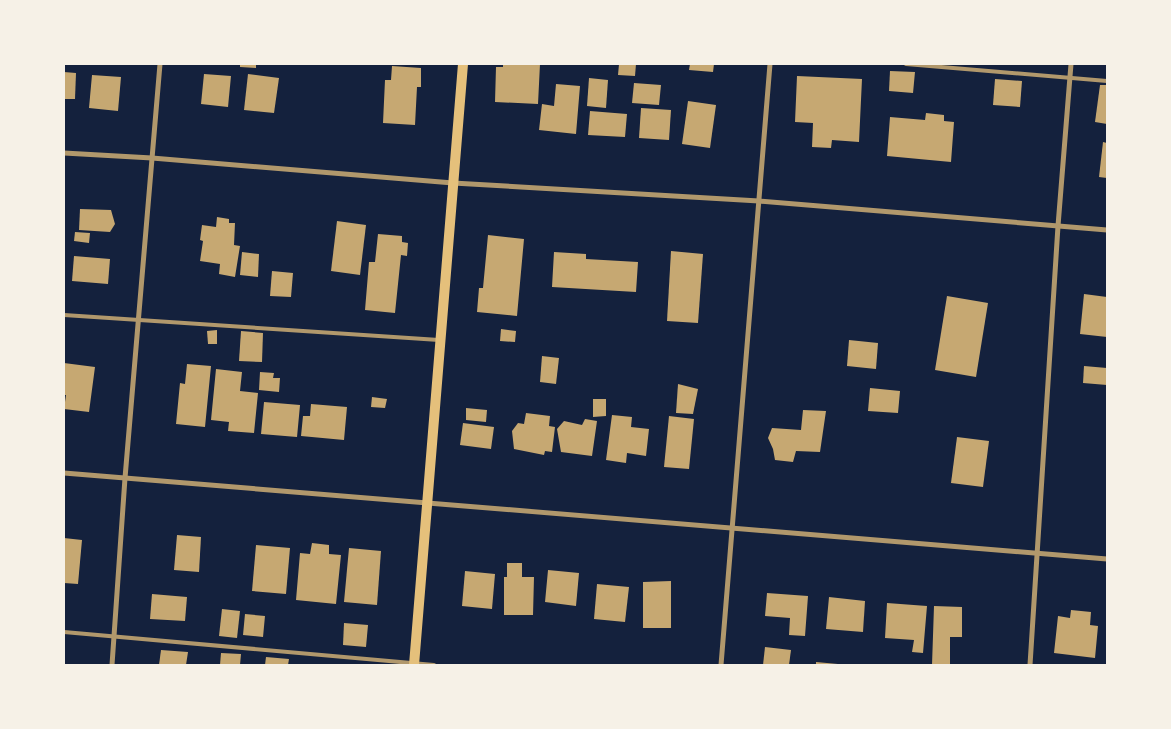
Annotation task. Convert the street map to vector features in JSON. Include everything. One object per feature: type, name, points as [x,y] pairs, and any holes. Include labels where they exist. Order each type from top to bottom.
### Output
[{"type":"main road","points":[[414,664],[462,64]]},
{"type":"street","points":[[112,665],[125,478],[160,64]]},
{"type":"street","points":[[721,665],[770,64]]},
{"type":"street","points":[[1030,665],[1058,226],[1071,64]]},
{"type":"street","points":[[64,153],[152,158],[453,183],[759,201],[1107,230]]},
{"type":"street","points":[[64,473],[731,530],[1107,559]]},
{"type":"lane","points":[[906,64],[1107,81]]},
{"type":"lane","points":[[64,316],[441,340]]},
{"type":"lane","points":[[64,632],[434,665]]},
{"type":"building","points":[[240,64],[256,64],[256,68],[240,67]]},
{"type":"building","points":[[503,64],[540,64],[538,104],[495,102],[496,67],[503,67]]},
{"type":"building","points":[[619,64],[636,64],[635,76],[618,75]]},
{"type":"building","points":[[690,64],[714,64],[713,72],[689,70]]},
{"type":"building","points":[[392,66],[421,68],[421,87],[417,87],[415,125],[383,123],[385,80],[391,80]]},
{"type":"building","points":[[890,71],[915,72],[913,93],[889,91]]},
{"type":"building","points":[[64,72],[76,73],[75,99],[64,99]]},
{"type":"building","points":[[204,74],[231,76],[228,107],[201,104]]},
{"type":"building","points":[[248,74],[279,78],[274,113],[244,110]]},
{"type":"building","points":[[92,75],[121,77],[118,111],[89,108]]},
{"type":"building","points":[[797,76],[862,79],[859,142],[832,140],[831,148],[812,147],[813,123],[795,122]]},
{"type":"building","points":[[589,78],[608,80],[606,108],[587,106]]},
{"type":"building","points":[[995,79],[1022,81],[1020,107],[993,105]]},
{"type":"building","points":[[634,83],[661,85],[659,105],[632,103]]},
{"type":"building","points":[[556,84],[580,86],[576,134],[539,130],[542,104],[554,106]]},
{"type":"building","points":[[1100,85],[1107,85],[1107,124],[1095,122]]},
{"type":"building","points":[[688,101],[716,105],[710,148],[682,144]]},
{"type":"building","points":[[641,108],[671,110],[669,140],[639,138]]},
{"type":"building","points":[[590,111],[627,114],[625,137],[588,135]]},
{"type":"building","points":[[926,113],[944,115],[944,121],[954,122],[951,162],[887,156],[890,117],[925,120]]},
{"type":"building","points":[[1103,142],[1107,143],[1107,178],[1099,177]]},
{"type":"building","points":[[80,209],[111,210],[115,224],[110,232],[79,230]]},
{"type":"building","points":[[217,217],[229,219],[229,223],[235,223],[234,245],[240,246],[235,277],[219,274],[220,264],[200,261],[203,241],[200,240],[202,225],[216,227]]},
{"type":"building","points":[[337,221],[366,225],[360,275],[331,271]]},
{"type":"building","points":[[75,232],[90,233],[89,243],[74,241]]},
{"type":"building","points":[[378,234],[402,236],[402,242],[408,243],[407,256],[401,255],[395,313],[365,310],[369,262],[375,262]]},
{"type":"building","points":[[488,235],[524,239],[517,316],[477,312],[479,288],[483,288]]},
{"type":"building","points":[[671,251],[703,254],[698,323],[667,321]]},
{"type":"building","points":[[242,252],[259,254],[258,277],[240,275]]},
{"type":"building","points":[[554,252],[586,254],[586,259],[638,262],[636,292],[552,287]]},
{"type":"building","points":[[74,256],[110,259],[108,284],[72,281]]},
{"type":"building","points":[[272,271],[293,273],[291,297],[270,296]]},
{"type":"building","points":[[1084,294],[1107,297],[1107,337],[1080,334]]},
{"type":"building","points":[[947,296],[988,303],[976,377],[935,370]]},
{"type":"building","points":[[501,329],[516,331],[515,342],[500,341]]},
{"type":"building","points":[[217,330],[217,344],[208,344],[207,331]]},
{"type":"building","points":[[241,331],[263,333],[262,362],[239,361]]},
{"type":"building","points":[[849,340],[878,343],[876,369],[847,366]]},
{"type":"building","points":[[542,356],[559,358],[556,384],[540,382]]},
{"type":"building","points":[[64,363],[95,367],[89,412],[64,409],[66,395],[64,395]]},
{"type":"building","points":[[187,364],[211,366],[205,427],[176,424],[180,383],[185,384]]},
{"type":"building","points":[[1084,366],[1107,368],[1107,385],[1083,383]]},
{"type":"building","points":[[216,369],[242,372],[240,391],[258,393],[254,433],[228,431],[229,422],[211,420]]},
{"type":"building","points":[[260,372],[274,373],[273,378],[280,378],[279,392],[259,390]]},
{"type":"building","points":[[678,384],[698,389],[693,414],[676,413]]},
{"type":"building","points":[[870,388],[900,391],[898,413],[868,411]]},
{"type":"building","points":[[372,397],[387,399],[385,408],[371,407]]},
{"type":"building","points":[[593,399],[606,399],[606,416],[593,417]]},
{"type":"building","points":[[264,402],[300,405],[297,437],[261,434]]},
{"type":"building","points":[[311,404],[347,407],[344,440],[301,436],[303,416],[310,416]]},
{"type":"building","points":[[466,408],[487,410],[486,422],[466,420]]},
{"type":"building","points":[[803,410],[826,411],[820,452],[796,451],[793,462],[775,460],[768,438],[772,428],[801,430]]},
{"type":"building","points":[[526,413],[550,416],[549,426],[555,427],[552,452],[545,451],[544,455],[514,449],[512,431],[518,423],[524,424]]},
{"type":"building","points":[[612,415],[632,417],[631,427],[649,429],[646,456],[627,453],[626,463],[606,460]]},
{"type":"building","points":[[669,416],[694,419],[689,469],[664,467]]},
{"type":"building","points":[[585,419],[597,421],[592,456],[561,452],[557,429],[564,421],[582,425]]},
{"type":"building","points":[[463,423],[494,427],[491,449],[460,445]]},
{"type":"building","points":[[957,437],[989,441],[983,487],[951,483]]},
{"type":"building","points":[[177,535],[201,537],[199,572],[174,570]]},
{"type":"building","points":[[64,538],[82,540],[78,584],[64,583]]},
{"type":"building","points":[[312,543],[329,545],[329,554],[341,555],[336,604],[296,600],[300,553],[310,554]]},
{"type":"building","points":[[256,545],[290,548],[286,594],[252,591]]},
{"type":"building","points":[[349,548],[381,551],[377,605],[344,602]]},
{"type":"building","points":[[507,563],[522,563],[522,577],[534,577],[533,615],[504,615],[504,577],[507,577]]},
{"type":"building","points":[[548,570],[579,573],[576,606],[545,602]]},
{"type":"building","points":[[465,571],[495,574],[492,609],[462,606]]},
{"type":"building","points":[[671,581],[671,628],[643,628],[643,582]]},
{"type":"building","points":[[597,584],[629,587],[625,622],[594,619]]},
{"type":"building","points":[[767,593],[808,596],[805,636],[789,635],[790,618],[765,616]]},
{"type":"building","points":[[152,594],[187,597],[185,621],[150,619]]},
{"type":"building","points":[[829,597],[865,601],[863,632],[826,629]]},
{"type":"building","points":[[887,603],[927,606],[923,653],[912,652],[914,640],[885,638]]},
{"type":"building","points":[[934,606],[962,607],[962,637],[950,637],[950,665],[932,665]]},
{"type":"building","points":[[222,609],[240,611],[237,638],[219,636]]},
{"type":"building","points":[[1071,610],[1091,612],[1090,625],[1098,626],[1095,658],[1054,653],[1058,616],[1070,618]]},
{"type":"building","points":[[245,614],[265,616],[263,637],[243,635]]},
{"type":"building","points":[[344,623],[368,625],[366,647],[343,645]]},
{"type":"building","points":[[765,647],[791,650],[789,665],[763,665]]},
{"type":"building","points":[[161,650],[188,652],[186,665],[159,665]]},
{"type":"building","points":[[221,653],[241,654],[240,665],[220,665]]},
{"type":"building","points":[[266,657],[289,659],[288,665],[265,665]]},
{"type":"building","points":[[816,662],[838,664],[816,665]]}]
